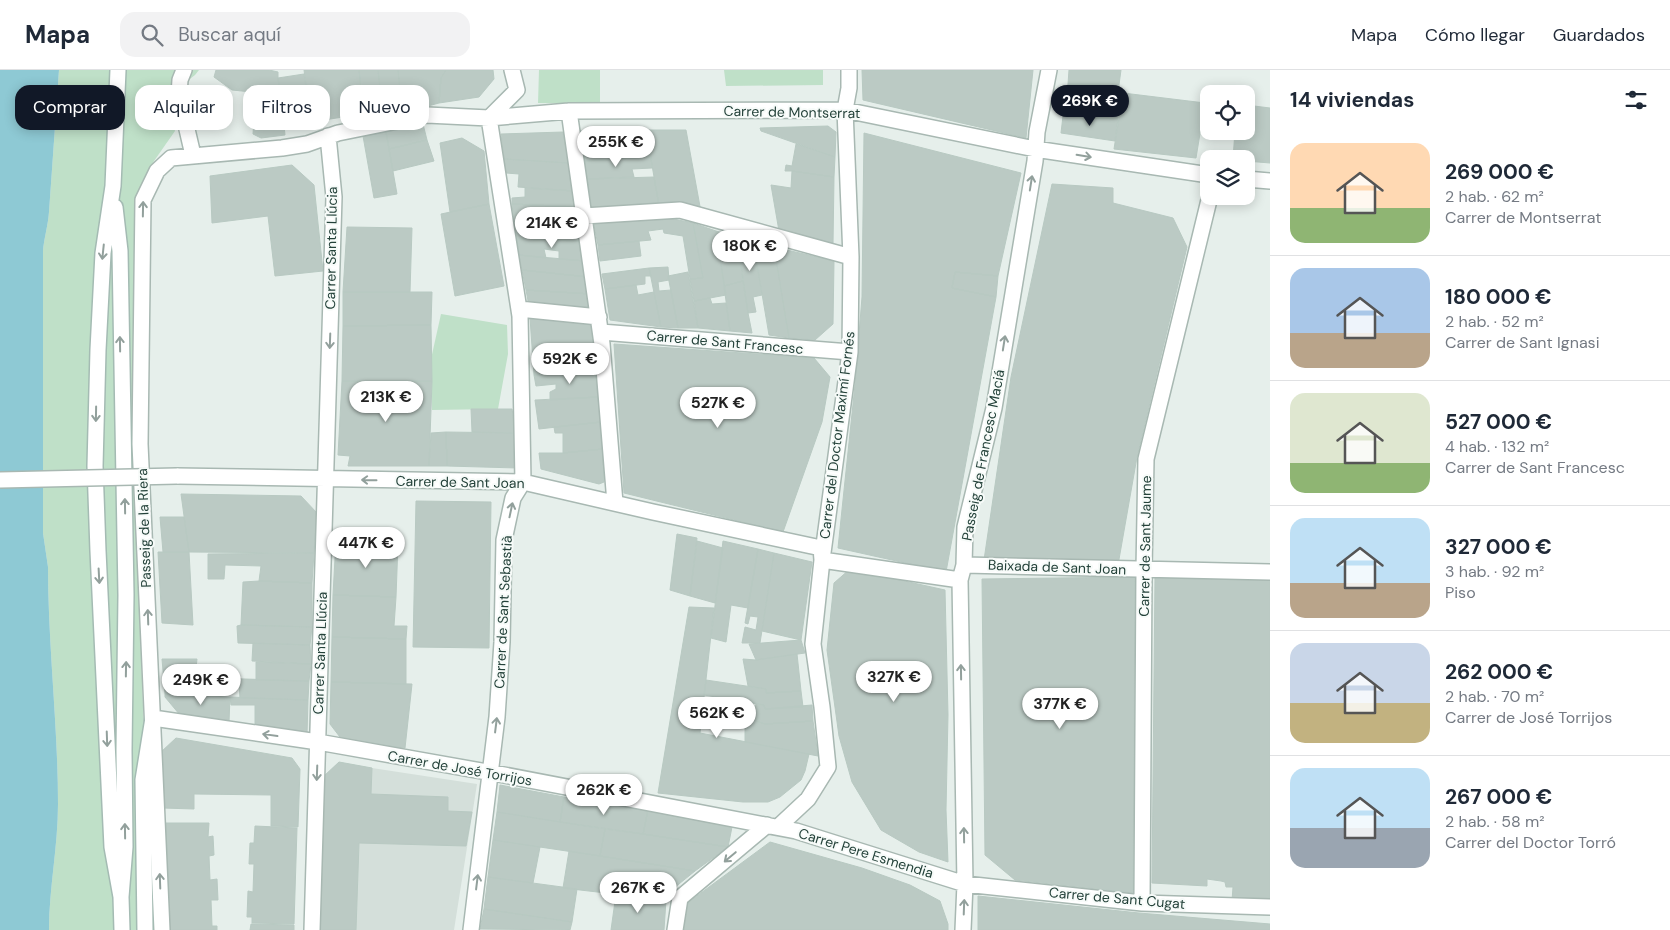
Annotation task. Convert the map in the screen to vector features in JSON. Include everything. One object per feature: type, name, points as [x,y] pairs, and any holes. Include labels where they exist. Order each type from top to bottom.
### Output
[{"type":"street","points":[[118,70],[113,186],[103,253],[95,466],[112,847],[121,897]]},
{"type":"street","points":[[184,70],[180,80],[179,95],[193,155]]},
{"type":"street","points":[[489,118],[517,90],[512,70]]},
{"type":"street","name":"Carrer del Doctor Maximí Fornés","points":[[674,930],[680,898],[808,800],[828,767],[813,644],[822,560],[850,352],[851,257],[845,110],[849,88],[849,70]]},
{"type":"street","name":"Passeig de Francesc Maciá","points":[[963,930],[960,580],[964,564],[966,528],[994,408],[1035,160],[1037,132],[1049,70]]},
{"type":"street","name":"Carrer de Montserrat","points":[[328,136],[427,116],[489,118],[569,111],[845,110],[1035,149],[1200,174]]},
{"type":"street","points":[[569,111],[600,324],[615,503]]},
{"type":"street","name":"Carrer de Sant Sebastià","points":[[472,930],[498,717],[504,540],[514,498],[523,482],[519,309],[489,118]]},
{"type":"street","name":"Passeig de la Riera","points":[[162,930],[140,444],[143,200],[157,171],[171,158],[282,148],[307,144],[328,136]]},
{"type":"street","name":"Carrer Santa Llúcia","points":[[312,930],[334,197],[328,136]]},
{"type":"street","points":[[1255,180],[1270,181]]},
{"type":"street","points":[[113,186],[120,251],[126,595],[125,847],[121,897],[122,930]]},
{"type":"street","name":"Carrer de Sant Jaume","points":[[1142,903],[1146,460],[1208,205]]},
{"type":"street","points":[[584,216],[680,210],[851,257]]},
{"type":"street","name":"Carrer de Sant Francesc","points":[[519,309],[600,324],[850,352]]},
{"type":"street","name":"Carrer de Sant Joan","points":[[0,480],[177,476],[523,482],[820,548],[822,560]]},
{"type":"street","points":[[822,560],[960,580]]},
{"type":"street","name":"Baixada de Sant Joan","points":[[964,564],[1270,572]]},
{"type":"street","points":[[145,930],[143,780],[153,718]]},
{"type":"street","name":"Carrer de José Torrijos","points":[[153,718],[318,742],[772,826]]},
{"type":"street","name":"Carrer Pere Esmendia","points":[[772,826],[796,831],[964,884]]},
{"type":"street","name":"Carrer de Sant Cugat","points":[[964,884],[1142,903],[1270,907]]},
{"type":"shaded area","points":[[339,762],[477,784],[454,930],[319,930],[324,776]]},
{"type":"green space","points":[[59,70],[199,70],[182,85],[135,85],[135,130],[175,131],[154,161],[139,189],[133,431],[153,930],[49,930],[58,804],[48,567],[43,533],[43,251],[49,212],[55,130],[125,130],[125,85],[58,85]]},
{"type":"green space","points":[[539,70],[600,70],[600,104],[538,103]]},
{"type":"green space","points":[[724,70],[823,70],[823,85],[726,86]]},
{"type":"green space","points":[[441,314],[507,325],[508,354],[498,409],[432,410],[431,359]]},
{"type":"water","points":[[0,70],[59,70],[58,85],[15,85],[15,130],[55,130],[49,212],[43,251],[43,533],[48,567],[58,804],[57,836],[50,899],[49,930],[0,930]]},
{"type":"building","points":[[216,70],[269,70],[278,72],[279,85],[243,85],[243,91],[233,90],[233,85],[225,85],[214,77]]},
{"type":"building","points":[[304,70],[359,70],[360,85],[340,85],[340,117],[330,119],[330,85],[306,85]]},
{"type":"building","points":[[359,70],[378,70],[380,85],[360,85]]},
{"type":"building","points":[[378,70],[398,70],[399,85],[380,85]]},
{"type":"building","points":[[398,70],[446,70],[441,78],[439,103],[429,106],[429,85],[399,85]]},
{"type":"building","points":[[446,70],[493,70],[494,79],[479,97],[439,103],[441,78]]},
{"type":"building","points":[[862,70],[1033,70],[1026,138],[863,100]]},
{"type":"building","points":[[1069,70],[1121,70],[1118,92],[1100,89],[1100,84],[1068,84]]},
{"type":"building","points":[[304,74],[306,85],[279,85],[278,78]]},
{"type":"building","points":[[1068,84],[1100,84],[1100,89],[1123,93],[1118,119],[1063,116]]},
{"type":"building","points":[[1123,93],[1200,102],[1200,134],[1196,158],[1114,149]]},
{"type":"building","points":[[1255,106],[1270,108],[1270,163],[1255,162],[1255,150],[1234,150],[1234,140],[1255,140]]},
{"type":"building","points":[[1063,116],[1118,119],[1115,141],[1061,133]]},
{"type":"building","points":[[828,126],[836,132],[835,157],[761,131],[760,128]]},
{"type":"building","points":[[253,130],[284,130],[285,135],[261,138],[253,134]]},
{"type":"building","points":[[395,130],[424,130],[427,140],[389,149],[386,132]]},
{"type":"building","points":[[646,130],[686,130],[701,212],[659,206]]},
{"type":"building","points":[[646,130],[651,157],[584,161],[578,131]]},
{"type":"building","points":[[386,132],[397,194],[374,198],[363,136]]},
{"type":"building","points":[[563,132],[569,163],[504,159],[501,134]]},
{"type":"building","points":[[864,133],[1021,173],[998,276],[955,272],[952,288],[996,297],[946,572],[838,548],[862,297]]},
{"type":"building","points":[[462,138],[484,151],[489,204],[450,212],[440,143]]},
{"type":"building","points":[[427,140],[434,161],[393,171],[389,149]]},
{"type":"building","points":[[796,144],[835,157],[834,177],[785,171],[786,165],[792,166]]},
{"type":"building","points":[[651,157],[652,168],[632,169],[634,177],[587,179],[584,161]]},
{"type":"building","points":[[504,159],[569,163],[574,191],[518,187],[519,174],[506,173]]},
{"type":"building","points":[[292,165],[314,185],[323,271],[275,276],[268,216],[212,223],[210,176]]},
{"type":"building","points":[[792,171],[834,177],[833,244],[779,231],[771,185],[791,188]]},
{"type":"building","points":[[654,177],[659,206],[592,209],[587,179]]},
{"type":"building","points":[[1052,184],[1113,188],[1113,203],[1173,218],[1187,247],[1137,457],[1118,565],[984,560],[1011,377]]},
{"type":"building","points":[[525,188],[574,191],[577,207],[512,204],[512,198],[525,197]]},
{"type":"building","points":[[489,204],[504,286],[455,296],[441,214]]},
{"type":"building","points":[[512,204],[577,207],[579,226],[514,222]]},
{"type":"building","points":[[659,216],[693,223],[703,278],[690,279],[683,236],[664,233],[663,229],[648,231],[651,240],[598,245],[593,220]]},
{"type":"building","points":[[514,222],[539,223],[540,230],[555,231],[556,225],[579,226],[582,241],[517,239]]},
{"type":"building","points":[[693,223],[716,231],[726,295],[694,301],[690,279],[703,278]]},
{"type":"building","points":[[347,227],[412,228],[410,292],[343,292]]},
{"type":"building","points":[[716,231],[737,237],[743,281],[724,286]]},
{"type":"building","points":[[737,237],[753,241],[762,295],[753,297],[756,312],[748,313]]},
{"type":"building","points":[[517,239],[582,241],[585,261],[559,259],[559,251],[544,249],[546,258],[519,255]]},
{"type":"building","points":[[639,241],[641,256],[600,261],[598,245]]},
{"type":"building","points":[[753,241],[774,247],[789,338],[769,335]]},
{"type":"building","points":[[774,247],[834,261],[833,324],[815,340],[789,338]]},
{"type":"building","points":[[519,255],[585,261],[588,277],[522,270]]},
{"type":"building","points":[[668,267],[669,280],[658,282],[659,291],[671,290],[678,328],[661,327],[649,268]]},
{"type":"building","points":[[649,268],[651,276],[645,276],[645,284],[605,289],[602,274]]},
{"type":"building","points":[[522,270],[588,277],[591,294],[526,290]]},
{"type":"building","points":[[688,272],[698,328],[678,328],[668,276]]},
{"type":"building","points":[[955,272],[998,276],[996,297],[952,288]]},
{"type":"building","points":[[743,281],[752,333],[730,331],[724,286]]},
{"type":"building","points":[[636,285],[638,295],[654,292],[661,327],[610,320],[605,289]]},
{"type":"building","points":[[526,290],[591,294],[593,311],[529,306]]},
{"type":"building","points":[[343,292],[432,292],[431,325],[343,326]]},
{"type":"building","points":[[710,298],[712,304],[726,303],[730,331],[698,328],[694,301]]},
{"type":"building","points":[[530,318],[593,322],[595,373],[534,375]]},
{"type":"building","points":[[431,325],[432,381],[342,381],[343,326]]},
{"type":"building","points":[[614,344],[814,358],[830,377],[822,422],[783,532],[624,493]]},
{"type":"building","points":[[595,373],[598,397],[550,400],[550,392],[556,389],[556,384],[536,386],[534,375]]},
{"type":"building","points":[[342,381],[432,381],[429,466],[348,466],[350,456],[338,455]]},
{"type":"building","points":[[598,397],[601,422],[539,429],[535,400]]},
{"type":"building","points":[[471,409],[512,409],[516,433],[472,432]]},
{"type":"building","points":[[601,422],[603,449],[563,453],[563,433],[555,433],[554,427]]},
{"type":"building","points":[[446,432],[516,433],[517,468],[447,466]]},
{"type":"building","points":[[446,432],[447,466],[429,466],[431,433]]},
{"type":"building","points":[[603,449],[604,482],[599,484],[541,469],[539,453]]},
{"type":"building","points":[[181,494],[301,496],[317,513],[314,553],[189,552]]},
{"type":"building","points":[[416,501],[491,502],[489,648],[413,647]]},
{"type":"building","points":[[160,517],[184,517],[189,552],[163,552]]},
{"type":"building","points":[[677,534],[697,538],[690,596],[670,590]]},
{"type":"building","points":[[336,540],[398,543],[396,597],[333,595]]},
{"type":"building","points":[[697,541],[723,548],[715,603],[690,596]]},
{"type":"building","points":[[723,541],[758,549],[748,608],[731,605],[726,642],[711,638]]},
{"type":"building","points":[[758,549],[774,553],[760,643],[742,643],[745,627],[756,630],[758,617],[750,616],[748,624],[745,623]]},
{"type":"building","points":[[158,552],[189,552],[193,625],[162,623]]},
{"type":"building","points":[[314,553],[312,583],[259,581],[261,566],[225,565],[224,579],[208,579],[208,554]]},
{"type":"building","points":[[774,553],[812,562],[801,640],[762,631]]},
{"type":"building","points":[[850,569],[945,590],[948,715],[946,810],[948,862],[919,852],[881,830],[852,782],[839,736],[827,650],[834,583]]},
{"type":"building","points":[[1155,576],[1236,577],[1270,580],[1270,903],[1232,901],[1233,887],[1226,887],[1225,882],[1221,881],[1207,879],[1207,886],[1152,883]]},
{"type":"building","points":[[1135,577],[1133,893],[1015,880],[985,855],[982,579]]},
{"type":"building","points":[[243,582],[312,583],[312,627],[241,625]]},
{"type":"building","points":[[333,595],[396,597],[394,626],[407,626],[406,639],[332,637]]},
{"type":"building","points":[[689,607],[714,608],[700,733],[809,754],[801,780],[780,797],[768,802],[743,802],[658,793]]},
{"type":"building","points":[[237,626],[312,627],[310,645],[238,643]]},
{"type":"building","points":[[332,637],[406,639],[406,684],[331,682]]},
{"type":"building","points":[[801,640],[805,653],[756,660],[749,644]]},
{"type":"building","points":[[253,643],[310,645],[311,664],[252,661]]},
{"type":"building","points":[[797,654],[801,691],[766,693],[766,689],[748,686],[743,659],[756,660]]},
{"type":"building","points":[[162,659],[197,659],[193,695],[165,694]]},
{"type":"building","points":[[256,662],[311,664],[309,681],[256,680]]},
{"type":"building","points":[[212,678],[309,681],[308,700],[240,698],[239,685],[212,685]]},
{"type":"building","points":[[706,680],[766,689],[766,693],[801,691],[803,707],[765,709],[764,705],[704,695]]},
{"type":"building","points":[[331,682],[412,684],[405,748],[343,741],[330,724]]},
{"type":"building","points":[[165,694],[230,697],[229,722],[180,715],[165,697]]},
{"type":"building","points":[[230,697],[308,700],[307,735],[255,727],[255,705],[231,705]]},
{"type":"building","points":[[756,704],[764,705],[765,709],[812,705],[813,721],[765,724],[753,720]]},
{"type":"building","points":[[745,718],[765,724],[813,721],[818,756],[745,742]]},
{"type":"building","points":[[176,738],[292,758],[300,769],[298,827],[271,826],[271,795],[194,794],[194,809],[163,808],[161,752]]},
{"type":"building","points":[[339,762],[372,768],[371,794],[448,797],[448,811],[472,812],[466,846],[359,843],[356,930],[319,930],[324,776]]},
{"type":"building","points":[[500,785],[564,797],[560,822],[497,812]]},
{"type":"building","points":[[564,797],[648,810],[643,834],[560,822]]},
{"type":"building","points":[[648,810],[731,822],[732,827],[728,847],[643,834]]},
{"type":"building","points":[[497,812],[605,829],[600,856],[493,840]]},
{"type":"building","points":[[164,823],[209,823],[208,837],[213,836],[214,855],[209,856],[210,880],[217,879],[218,900],[211,900],[212,926],[217,926],[217,930],[169,930]]},
{"type":"building","points":[[255,826],[297,828],[294,924],[252,923],[252,917],[247,917],[248,891],[253,892],[254,864],[249,864],[250,843],[254,843]]},
{"type":"building","points":[[605,829],[728,847],[695,871],[600,856]]},
{"type":"building","points":[[493,840],[540,847],[533,883],[488,877]]},
{"type":"building","points":[[770,842],[862,868],[910,885],[940,901],[948,924],[948,930],[684,930],[686,904]]},
{"type":"building","points":[[569,851],[695,871],[669,892],[666,900],[563,888]]},
{"type":"building","points":[[488,877],[577,889],[572,922],[484,909]]},
{"type":"building","points":[[616,894],[666,900],[664,930],[611,930]]},
{"type":"building","points":[[978,896],[1139,913],[1270,924],[1270,930],[978,930]]},
{"type":"building","points":[[484,909],[572,922],[570,930],[480,929]]},
{"type":"building","points":[[251,924],[294,925],[294,930],[250,930]]}]
